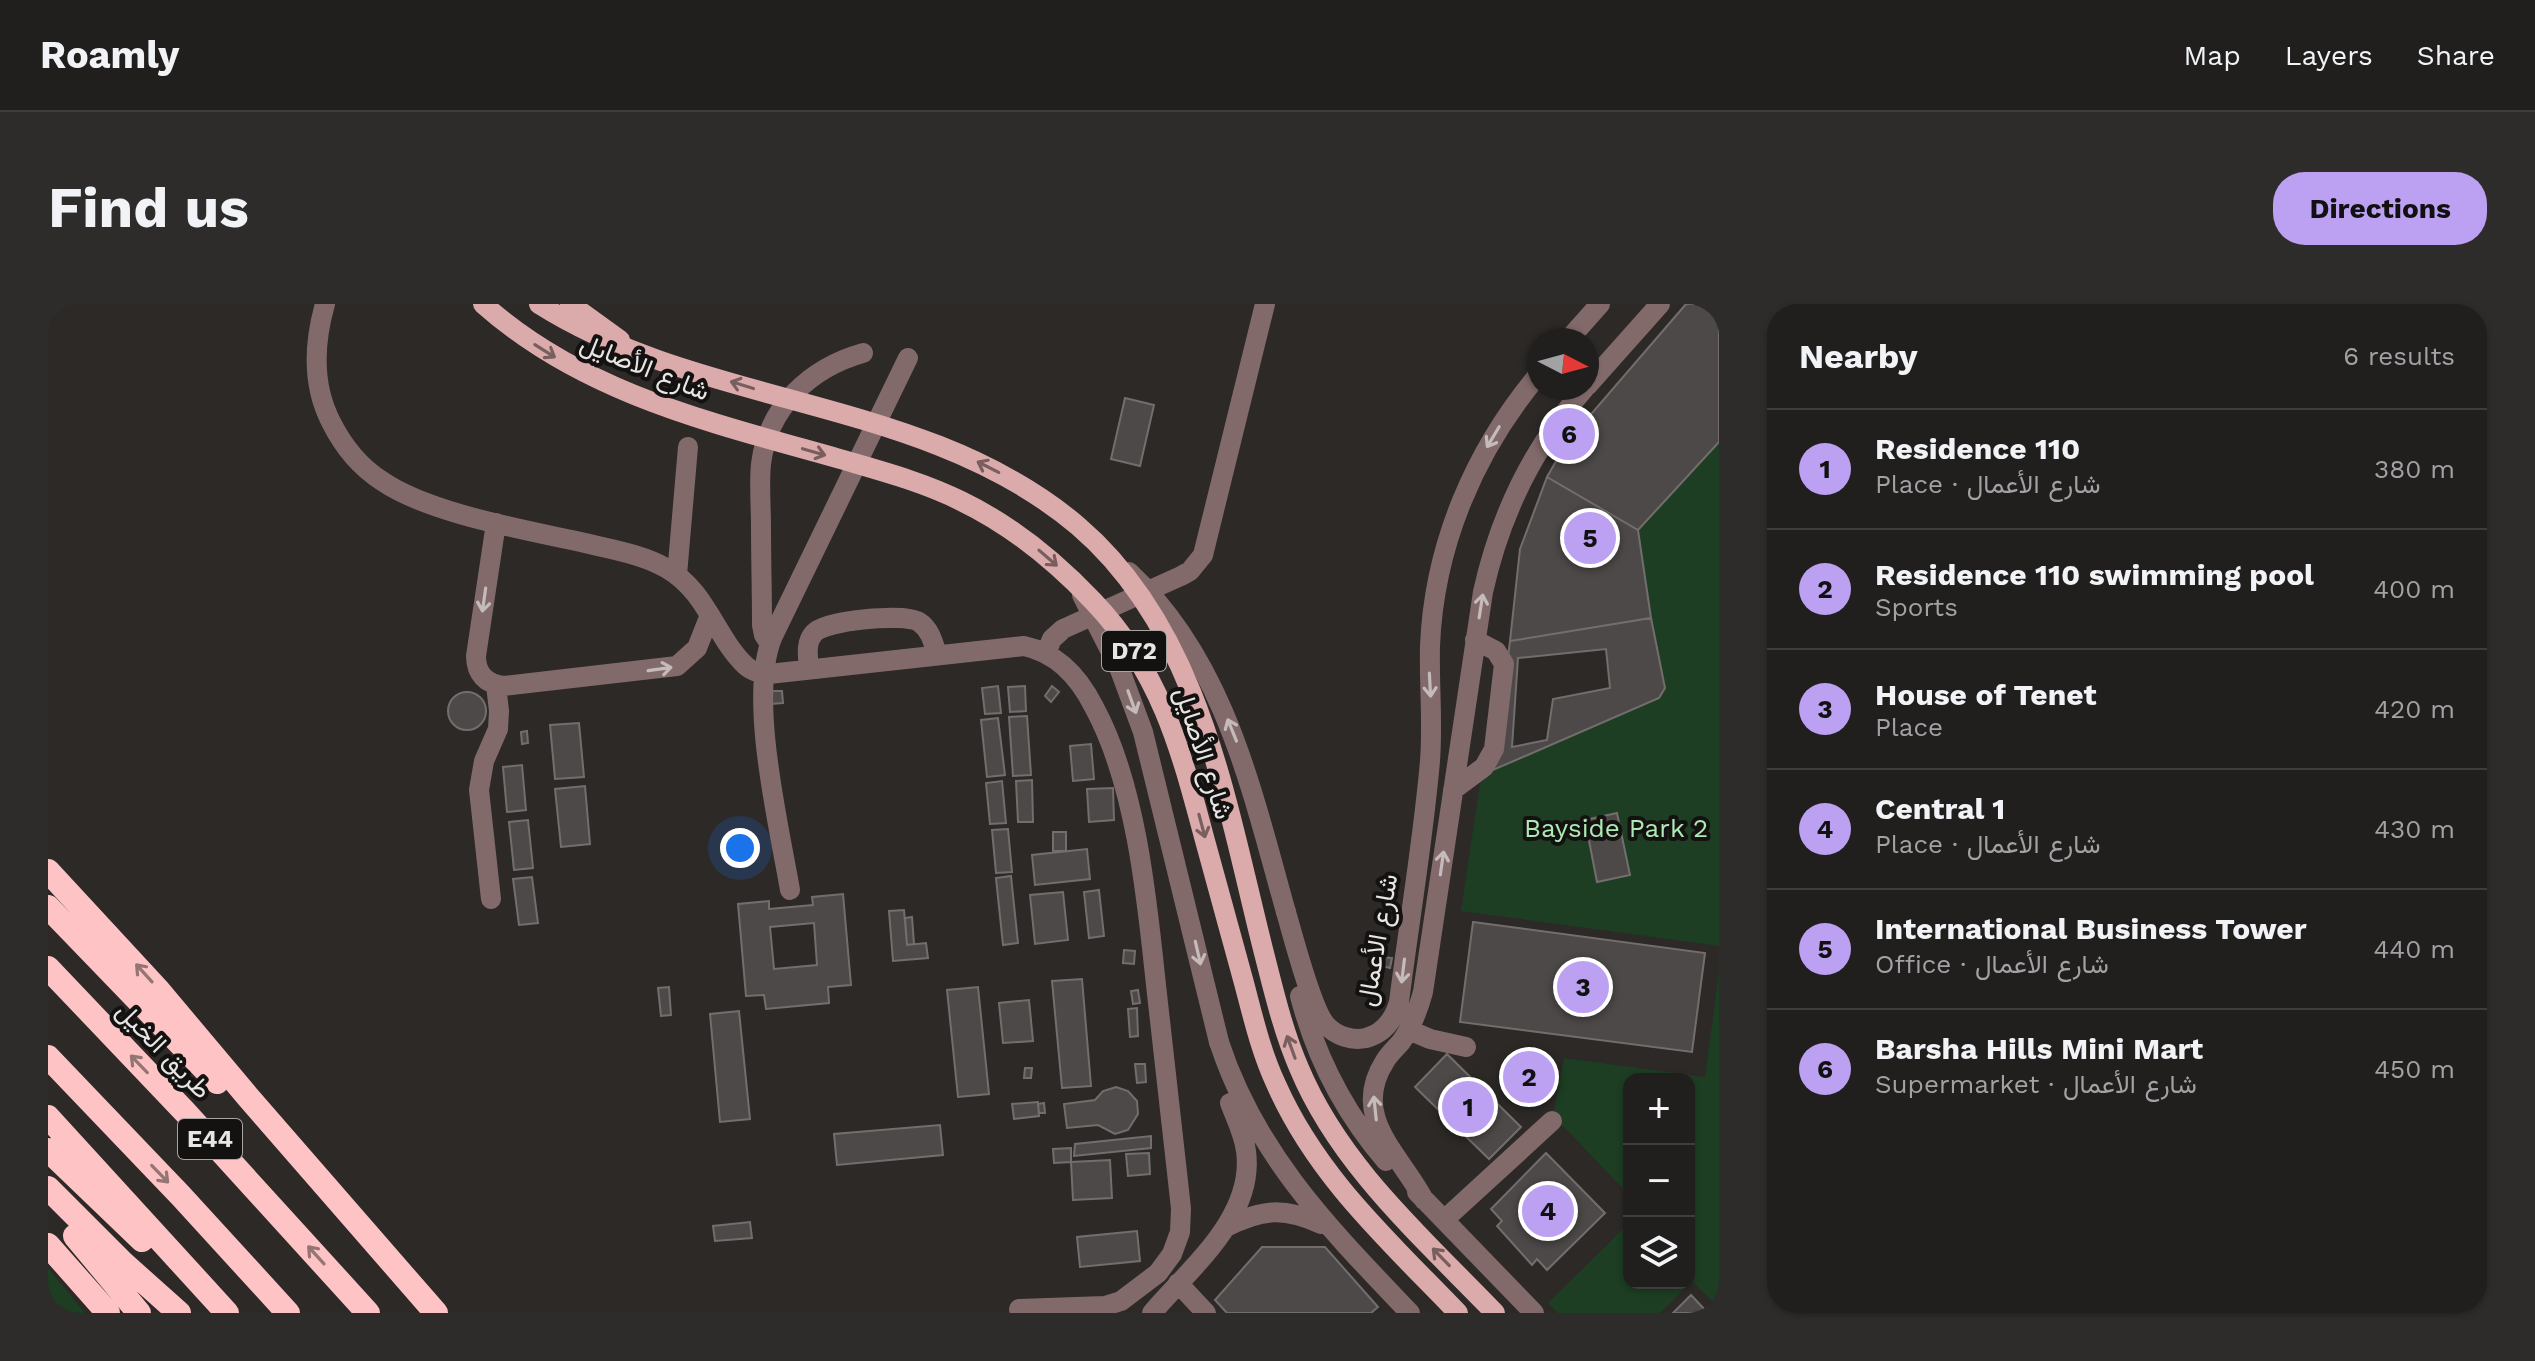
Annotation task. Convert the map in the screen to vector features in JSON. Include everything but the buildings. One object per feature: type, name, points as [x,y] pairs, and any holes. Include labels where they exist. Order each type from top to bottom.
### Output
[{"type":"highway","points":[[48,871],[159,991],[436,1313]]},
{"type":"highway","points":[[48,907],[214,1079],[233,1093],[248,1097]]},
{"type":"highway","name":"طريق الخيل","points":[[48,968],[235,1165],[368,1313]]},
{"type":"highway","name":"E44","points":[[48,1057],[288,1313]]},
{"type":"highway","points":[[48,1117],[221,1306]]},
{"type":"highway","points":[[48,1150],[173,1269],[221,1306]]},
{"type":"highway","points":[[48,1188],[123,1263],[179,1313]]},
{"type":"highway","points":[[48,1203],[139,1313]]},
{"type":"highway","points":[[48,1245],[108,1313]]},
{"type":"main road","points":[[470,304],[504,323]]},
{"type":"main road","name":"شارع الأصايل","points":[[483,304],[504,323],[553,357],[641,400],[937,490],[1010,529],[1074,581],[1132,647],[1172,725],[1256,1030],[1274,1081],[1292,1117],[1312,1152],[1344,1195],[1458,1313]]},
{"type":"main road","name":"شارع الأصايل","points":[[539,304],[575,325],[640,354],[957,452],[1029,490],[1076,524],[1102,548],[1158,625],[1199,711],[1282,1022],[1310,1093],[1335,1137],[1365,1178],[1495,1313]]},
{"type":"main road","points":[[570,304],[640,354]]},
{"type":"street","points":[[325,304],[316,346],[325,412],[349,451],[374,475],[403,493],[496,523],[635,555],[677,575],[702,601],[746,665],[763,674],[1009,645],[1024,646],[1046,653],[1063,665],[1093,705],[1107,735],[1131,818],[1147,903],[1181,1220],[1177,1244],[1166,1264],[1121,1301],[1105,1306],[1019,1309]]},
{"type":"street","points":[[1046,653],[1052,639],[1063,629],[1181,576],[1190,571],[1203,555],[1265,304]]},
{"type":"street","points":[[1579,328],[1600,304]]},
{"type":"street","name":"شارع الأعمال","points":[[1599,372],[1660,304]]},
{"type":"street","points":[[770,644],[762,625],[760,484],[765,444],[782,407],[809,378],[826,367],[863,353]]},
{"type":"street","points":[[790,890],[770,767],[763,674],[770,644],[908,358]]},
{"type":"street","name":"شارع الأعمال","points":[[1313,1019],[1333,1032],[1356,1039],[1379,1032],[1395,1014],[1430,762],[1430,643],[1439,576],[1458,510],[1471,479],[1504,419],[1527,389]]},
{"type":"street","name":"شارع الأعمال","points":[[1424,1200],[1386,1143],[1374,1113],[1374,1087],[1378,1075],[1409,1030],[1423,992],[1475,640],[1489,566],[1505,515],[1542,444],[1576,400]]},
{"type":"street","points":[[677,575],[688,447]]},
{"type":"street","points":[[496,523],[476,656],[481,674],[496,685],[677,666],[692,656],[710,615]]},
{"type":"street","name":"شارع الأعمال","points":[[1102,548],[1157,601],[1188,643],[1214,690],[1242,756],[1328,1076],[1354,1121],[1387,1162],[1534,1313]]},
{"type":"street","points":[[1074,581],[1111,650],[1143,732],[1219,1042],[1251,1135],[1328,1227],[1410,1313]]},
{"type":"street","points":[[809,669],[807,652],[811,636],[833,624],[909,618],[927,628],[937,654]]},
{"type":"street","points":[[1453,790],[1484,767],[1494,749],[1504,664],[1496,651],[1475,640]]},
{"type":"street","points":[[491,899],[479,790],[484,761],[498,729],[496,685]]},
{"type":"street","points":[[1409,1030],[1430,1039],[1466,1047]]},
{"type":"street","points":[[1444,1220],[1552,1121]]},
{"type":"street","points":[[1152,1313],[1226,1227],[1242,1191],[1251,1135]]},
{"type":"street","points":[[1226,1227],[1254,1215],[1276,1211],[1299,1214],[1328,1227]]},
{"type":"street","points":[[1178,1283],[1206,1313]]},
{"type":"green space","name":"Bayside Park 2","points":[[1719,442],[1719,946],[1461,911],[1480,783],[1493,770],[1659,698],[1665,688],[1638,530]]},
{"type":"green space","points":[[1719,972],[1719,1308],[1695,1284],[1695,1076],[1705,1077]]},
{"type":"green space","points":[[1564,1058],[1675,1073],[1623,1073],[1623,1189],[1563,1126],[1552,1121]]},
{"type":"green space","points":[[1623,1229],[1623,1289],[1684,1289],[1660,1313],[1558,1313],[1548,1303]]},
{"type":"green space","points":[[48,1268],[85,1313],[48,1313]]},
{"type":"water","points":[[1507,1068],[1552,1073],[1550,1087],[1506,1081]]},
{"type":"place","name":"Barsha Hills Mini Mart","points":[[1569,434]]},
{"type":"place","name":"International Business Tower","points":[[1590,538]]},
{"type":"place","name":"House of Tenet","points":[[1583,987]]},
{"type":"place","name":"Residence 110 swimming pool","points":[[1529,1077]]},
{"type":"place","name":"Residence 110","points":[[1468,1107]]},
{"type":"place","name":"Central 1","points":[[1548,1211]]}]
